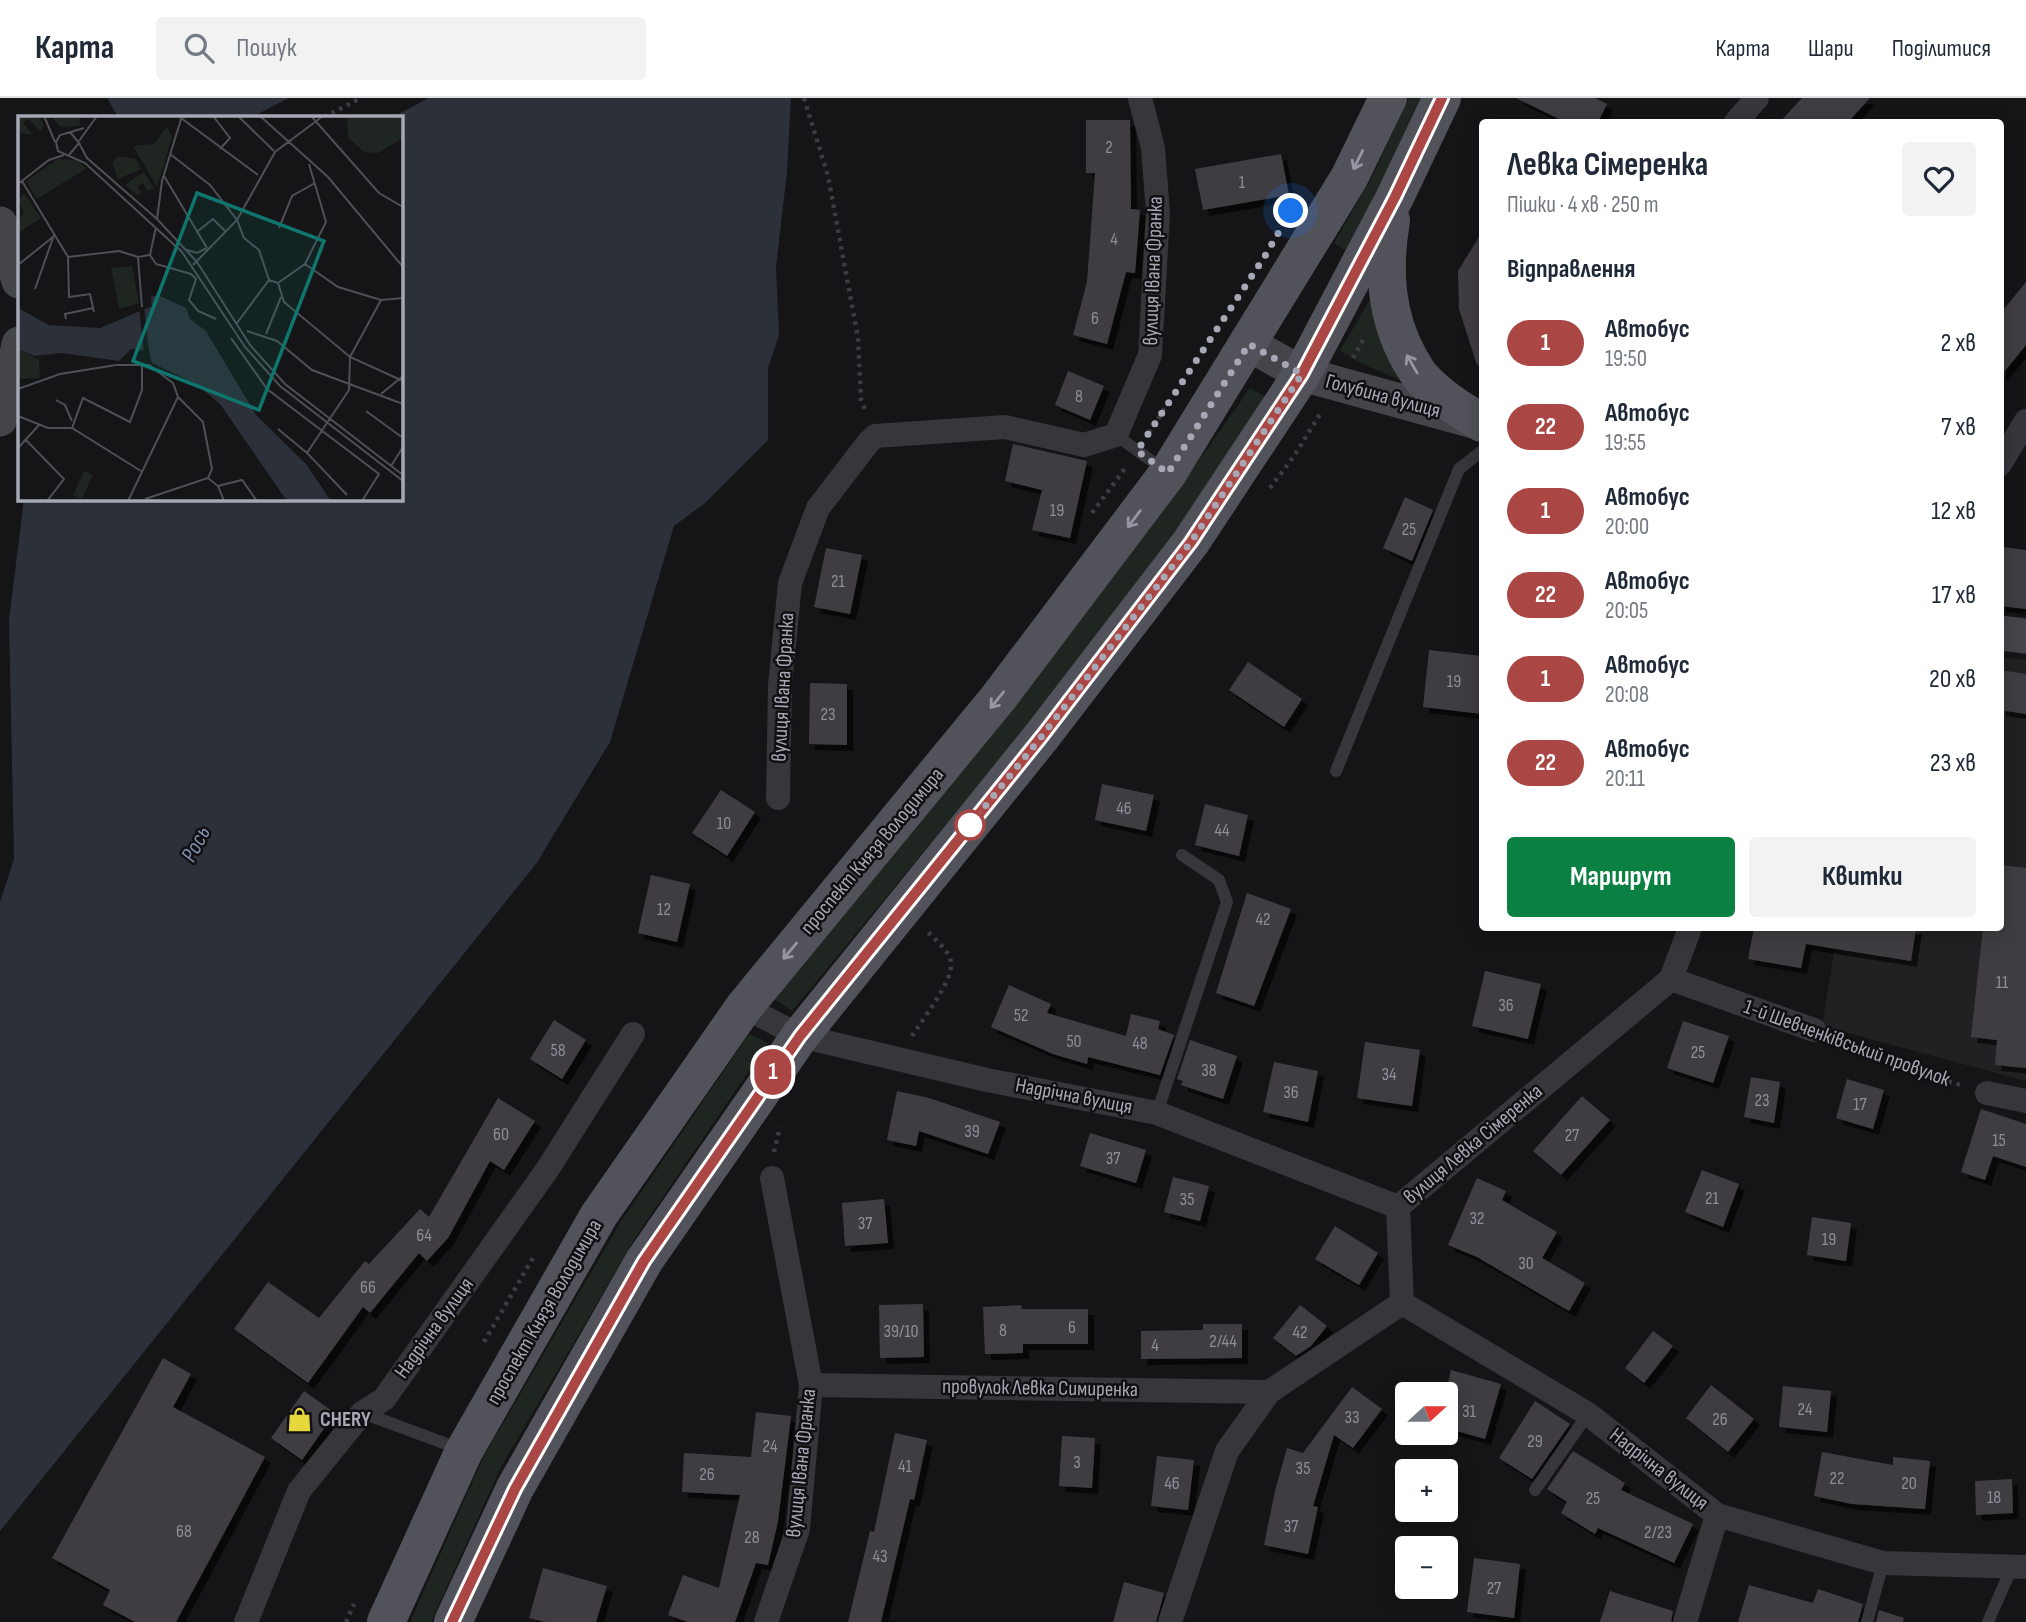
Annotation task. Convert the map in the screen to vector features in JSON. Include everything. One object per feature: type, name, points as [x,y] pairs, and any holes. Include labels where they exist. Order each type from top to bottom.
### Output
[{"type":"main road","name":"проспект Князя Володимира","points":[[386,1622],[464,1451],[600,1215],[744,1007],[999,698],[1168,473],[1349,178],[1388,98]]},
{"type":"main road","points":[[453,1622],[515,1489],[644,1261],[800,1036],[1042,736],[1191,542],[1302,374],[1395,197],[1442,98]]},
{"type":"main road","points":[[1395,197],[1386,249],[1387,297],[1399,340],[1420,377],[1449,402],[1479,421]]},
{"type":"street","name":"вулиця Івана Франка","points":[[1116,435],[1150,355],[1158,213],[1153,148],[1140,98]]},
{"type":"street","points":[[1739,119],[1757,98]]},
{"type":"street","points":[[0,224],[18,278]]},
{"type":"street","name":"Голубина вулиця","points":[[1249,344],[1302,374],[1479,422]]},
{"type":"street","points":[[0,419],[8,397],[18,349]]},
{"type":"street","points":[[2004,457],[2026,421]]},
{"type":"street","points":[[875,436],[1005,427],[1084,445],[1116,435]]},
{"type":"street","name":"вулиця Івана Франка","points":[[778,798],[779,685],[790,583],[818,508],[875,436]]},
{"type":"street","points":[[2004,633],[2026,636]]},
{"type":"street","name":"вулиця Левка Сімеренка","points":[[1402,1303],[1398,1207],[1671,979],[1689,931]]},
{"type":"street","name":"1-й Шевченківський провулок","points":[[1671,979],[1814,1030]]},
{"type":"street","name":"Надрічна вулиця","points":[[744,1007],[800,1036],[987,1080],[1157,1113],[1398,1207]]},
{"type":"street","name":"Надрічна вулиця","points":[[246,1622],[299,1491],[362,1413],[384,1399],[547,1170],[633,1034]]},
{"type":"street","points":[[1987,1093],[2026,1101]]},
{"type":"street","name":"вулиця Івана Франка","points":[[766,1622],[798,1529],[811,1385],[772,1178]]},
{"type":"street","points":[[1170,1622],[1227,1451],[1269,1392],[1402,1303]]},
{"type":"street","name":"Надрічна вулиця","points":[[1402,1303],[1588,1413],[1717,1515],[1882,1563],[2019,1567]]},
{"type":"street","name":"провулок Левка Симиренка","points":[[811,1385],[1269,1392]]},
{"type":"street","points":[[1685,1622],[1717,1515]]},
{"type":"lane","points":[[1116,435],[1168,473]]},
{"type":"lane","points":[[1336,771],[1459,469],[1479,453]]},
{"type":"lane","points":[[1157,1113],[1227,902],[1219,880],[1182,855]]},
{"type":"lane","points":[[362,1413],[464,1451]]},
{"type":"lane","points":[[1535,1490],[1588,1413]]},
{"type":"lane","points":[[1867,1622],[1882,1563]]},
{"type":"lane","points":[[1988,1622],[2019,1567]]},
{"type":"path","points":[[326,116],[361,98]]},
{"type":"path","points":[[804,98],[828,176],[858,338],[861,400],[875,436]]},
{"type":"path","points":[[1089,518],[1167,405]]},
{"type":"path","points":[[897,1058],[949,978],[951,962],[944,948],[924,928]]},
{"type":"path","name":"1-й Шевченківський провулок","points":[[1814,1030],[1876,1057],[1987,1093]]},
{"type":"path","points":[[772,1178],[773,1156],[782,1117]]},
{"type":"shaded area","points":[[1409,98],[1424,98],[1350,253],[1334,243],[1370,181]]},
{"type":"shaded area","points":[[1371,298],[1408,383],[1340,351]]},
{"type":"shaded area","points":[[1250,388],[1267,397],[1185,519],[1039,712],[792,1011],[774,999],[1022,698],[1169,503]]},
{"type":"shaded area","points":[[2004,657],[2026,660],[2026,1081],[1822,1026],[1838,931],[2004,931]]},
{"type":"shaded area","points":[[749,1034],[768,1043],[637,1235],[501,1467],[431,1622],[410,1622],[484,1456],[620,1223]]},
{"type":"water","name":"Рось","points":[[107,98],[791,98],[787,172],[776,267],[779,335],[768,368],[768,440],[705,503],[674,526],[610,742],[536,864],[0,1531],[0,902],[14,859],[9,620],[24,500],[402,500],[402,116],[117,116]]},
{"type":"pier","points":[[289,98],[429,98],[395,116],[254,116]]},
{"type":"building","points":[[1516,98],[1595,98],[1607,104],[1600,119],[1559,119]]},
{"type":"building","points":[[1802,98],[1870,98],[1851,119],[1783,119]]},
{"type":"building","points":[[1086,120],[1130,120],[1131,209],[1140,210],[1135,273],[1126,272],[1107,344],[1073,335],[1087,282],[1095,173],[1086,173]]},
{"type":"building","points":[[1281,154],[1289,195],[1203,210],[1195,169]]},
{"type":"building","points":[[1479,237],[1479,365],[1459,309],[1458,271]]},
{"type":"building","points":[[2026,282],[2026,345],[2004,372],[2004,309]]},
{"type":"building","points":[[1068,371],[1104,386],[1090,420],[1055,405]]},
{"type":"building","points":[[1013,444],[1087,461],[1070,538],[1032,530],[1042,490],[1005,481]]},
{"type":"building","points":[[1405,497],[1433,510],[1412,561],[1383,548]]},
{"type":"building","points":[[2004,547],[2026,550],[2026,609],[2004,606]]},
{"type":"building","points":[[826,548],[862,555],[850,614],[814,607]]},
{"type":"building","points":[[1429,650],[1479,656],[1479,714],[1423,707]]},
{"type":"building","points":[[1248,662],[1302,699],[1284,727],[1229,690]]},
{"type":"building","points":[[2004,671],[2026,674],[2026,714],[2004,711]]},
{"type":"building","points":[[810,683],[847,684],[847,745],[809,744]]},
{"type":"building","points":[[1102,784],[1154,795],[1146,831],[1095,820]]},
{"type":"building","points":[[721,790],[755,812],[727,856],[692,833]]},
{"type":"building","points":[[1205,804],[1248,815],[1239,856],[1195,845]]},
{"type":"building","points":[[2004,865],[2026,868],[2026,1068],[1995,1065],[1997,1040],[1971,1037],[1983,931],[2004,931]]},
{"type":"building","points":[[651,875],[690,884],[677,942],[638,933]]},
{"type":"building","points":[[1247,893],[1291,909],[1254,1006],[1216,993]]},
{"type":"building","points":[[1753,931],[1916,931],[1911,961],[1806,944],[1801,968],[1748,959]]},
{"type":"building","points":[[1485,971],[1541,984],[1528,1039],[1472,1026]]},
{"type":"building","points":[[1009,985],[1051,1004],[1047,1013],[1126,1036],[1131,1014],[1160,1021],[1158,1029],[1174,1035],[1160,1075],[1088,1057],[1087,1064],[1053,1054],[991,1027]]},
{"type":"building","points":[[554,1020],[586,1040],[562,1079],[530,1059]]},
{"type":"building","points":[[1683,1021],[1729,1036],[1713,1083],[1667,1068]]},
{"type":"building","points":[[1190,1040],[1237,1056],[1223,1099],[1181,1085],[1183,1081],[1177,1079]]},
{"type":"building","points":[[1365,1042],[1420,1050],[1412,1106],[1357,1098]]},
{"type":"building","points":[[1274,1062],[1318,1071],[1308,1122],[1263,1112]]},
{"type":"building","points":[[1751,1077],[1780,1082],[1774,1123],[1744,1117]]},
{"type":"building","points":[[1847,1079],[1884,1090],[1873,1129],[1836,1118]]},
{"type":"building","points":[[897,1091],[929,1098],[1000,1122],[988,1154],[919,1131],[916,1146],[887,1140]]},
{"type":"building","points":[[1582,1096],[1610,1120],[1561,1175],[1533,1151]]},
{"type":"building","points":[[498,1098],[535,1121],[504,1170],[490,1161],[448,1238],[427,1261],[419,1253],[370,1313],[363,1307],[308,1383],[234,1329],[268,1282],[319,1318],[365,1261],[369,1264],[420,1209],[429,1217]]},
{"type":"building","points":[[1981,1109],[2026,1124],[2026,1167],[1993,1156],[1985,1180],[1961,1172]]},
{"type":"building","points":[[1090,1133],[1146,1150],[1136,1183],[1080,1166]]},
{"type":"building","points":[[1702,1170],[1739,1184],[1723,1227],[1685,1212]]},
{"type":"building","points":[[1173,1177],[1209,1186],[1200,1221],[1164,1212]]},
{"type":"building","points":[[1477,1178],[1506,1191],[1502,1200],[1557,1232],[1542,1258],[1585,1283],[1569,1311],[1477,1257],[1448,1245]]},
{"type":"building","points":[[884,1199],[888,1243],[845,1246],[842,1203]]},
{"type":"building","points":[[1812,1217],[1851,1223],[1846,1261],[1807,1255]]},
{"type":"building","points":[[1335,1226],[1378,1253],[1359,1285],[1315,1259]]},
{"type":"building","points":[[923,1304],[924,1357],[880,1358],[879,1305]]},
{"type":"building","points":[[1021,1305],[1022,1309],[1088,1309],[1088,1344],[1023,1344],[1023,1353],[985,1354],[983,1307]]},
{"type":"building","points":[[1300,1305],[1327,1326],[1311,1346],[1296,1356],[1273,1338]]},
{"type":"building","points":[[1203,1324],[1242,1324],[1242,1358],[1141,1359],[1141,1331],[1203,1330]]},
{"type":"building","points":[[1653,1331],[1673,1346],[1644,1383],[1625,1368]]},
{"type":"building","points":[[163,1358],[191,1374],[173,1407],[265,1457],[176,1622],[135,1622],[103,1605],[110,1590],[52,1558]]},
{"type":"building","points":[[1451,1370],[1501,1384],[1485,1439],[1458,1431],[1458,1382],[1448,1382]]},
{"type":"building","points":[[1711,1385],[1754,1419],[1728,1452],[1686,1418]]},
{"type":"building","points":[[1783,1386],[1831,1391],[1827,1432],[1779,1427]]},
{"type":"building","points":[[1352,1387],[1382,1409],[1353,1448],[1334,1435],[1313,1506],[1318,1507],[1308,1554],[1264,1545],[1287,1448],[1303,1453]]},
{"type":"building","points":[[304,1391],[335,1413],[302,1460],[271,1438]]},
{"type":"building","points":[[1535,1401],[1570,1424],[1532,1479],[1499,1458]]},
{"type":"building","points":[[756,1412],[791,1416],[778,1521],[768,1565],[756,1563],[735,1622],[688,1622],[668,1615],[683,1575],[719,1588],[740,1495],[682,1492],[684,1453],[751,1457]]},
{"type":"building","points":[[895,1433],[927,1440],[914,1500],[910,1499],[881,1622],[848,1622],[870,1531],[874,1532]]},
{"type":"building","points":[[1062,1436],[1095,1438],[1092,1488],[1059,1486]]},
{"type":"building","points":[[1573,1451],[1625,1483],[1621,1490],[1693,1524],[1674,1563],[1598,1528],[1595,1534],[1561,1513],[1567,1502],[1547,1489]]},
{"type":"building","points":[[1822,1452],[1893,1465],[1893,1457],[1930,1461],[1925,1509],[1852,1504],[1814,1496]]},
{"type":"building","points":[[1157,1456],[1194,1460],[1188,1510],[1151,1506]]},
{"type":"building","points":[[2012,1479],[2013,1513],[1976,1515],[1975,1481]]},
{"type":"building","points":[[1474,1558],[1520,1564],[1514,1618],[1467,1612]]},
{"type":"building","points":[[543,1568],[607,1586],[596,1622],[545,1622],[529,1618]]},
{"type":"building","points":[[1124,1582],[1164,1593],[1156,1622],[1113,1622]]},
{"type":"building","points":[[1749,1585],[1813,1603],[1818,1589],[1863,1604],[1858,1622],[1738,1622]]},
{"type":"building","points":[[1610,1591],[1673,1611],[1671,1622],[1600,1622]]},
{"type":"building","points":[[1879,1610],[1904,1618],[1903,1622],[1876,1622]]},
{"type":"bus line","name":"1","points":[[452,1622],[515,1489],[644,1261],[800,1036],[1042,736],[1191,542],[1302,374],[1395,197],[1442,98]]},
{"type":"place","name":"CHERY","points":[[300,1419]]},
{"type":"route","points":[[970,825],[1191,542],[1302,374],[1249,344],[1168,473],[1137,451],[1265,256],[1291,211]]}]
